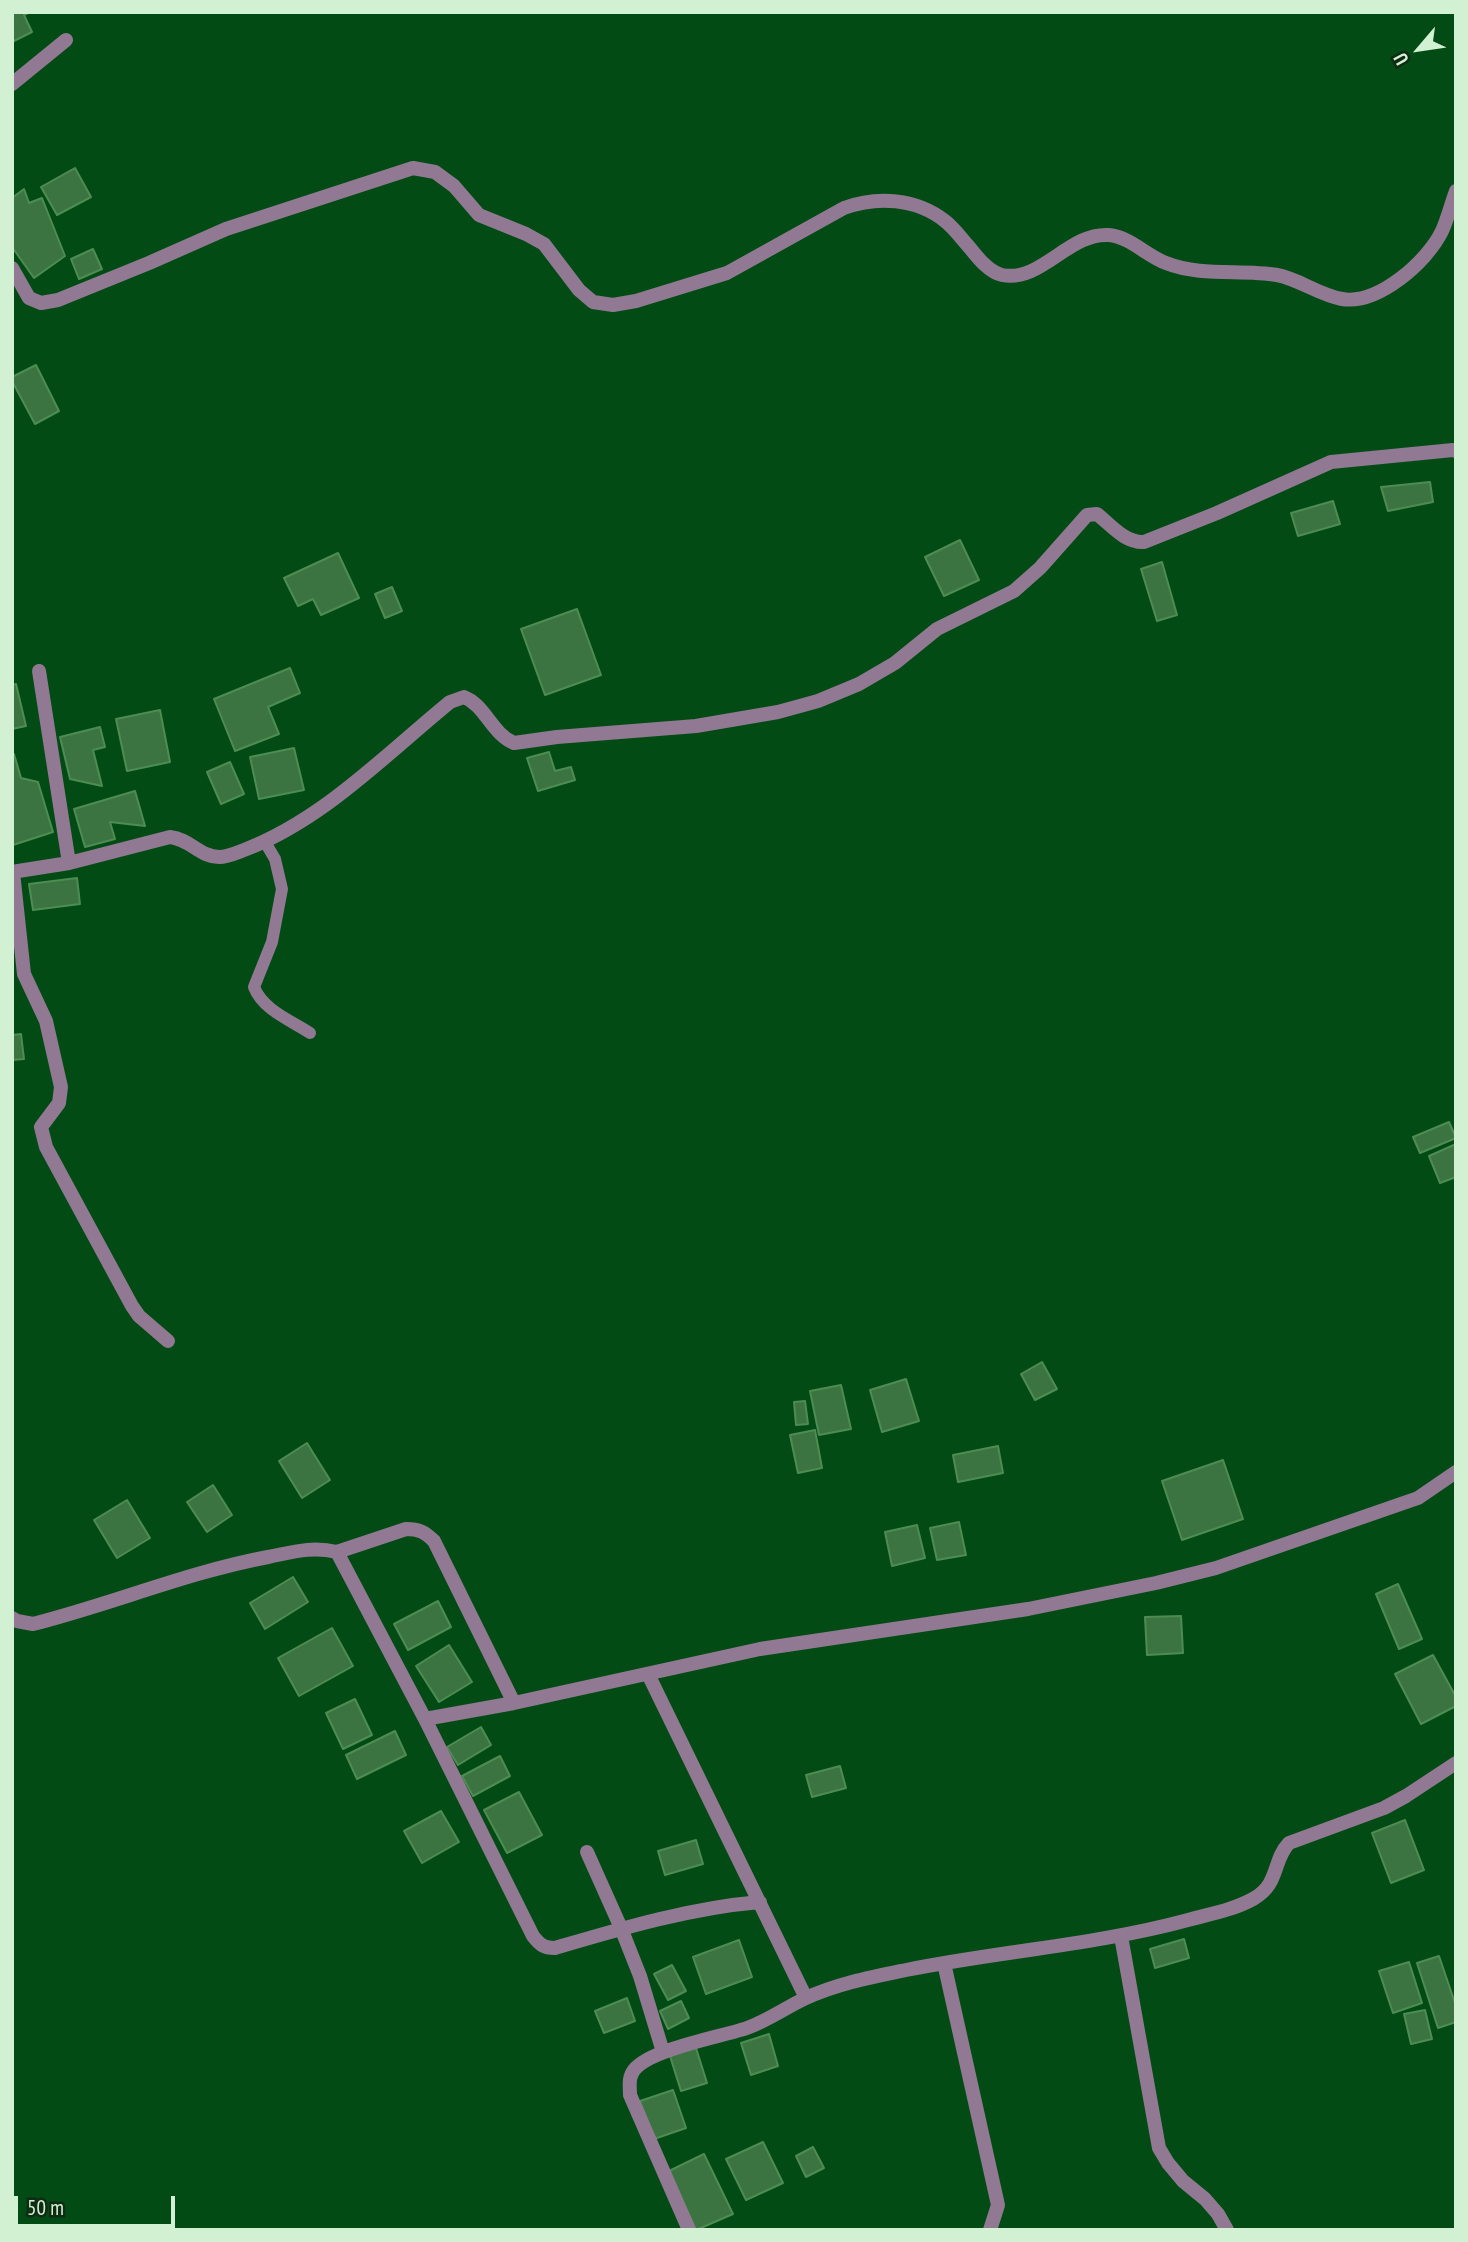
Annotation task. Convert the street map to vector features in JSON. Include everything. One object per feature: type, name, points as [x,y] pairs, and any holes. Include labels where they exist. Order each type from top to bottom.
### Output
[{"type":"street","points":[[12,84],[66,40]]},
{"type":"street","points":[[12,268],[29,298],[41,303],[58,300],[226,229],[413,168],[435,172],[454,186],[479,215],[544,244],[579,290],[593,302],[613,305],[636,301],[727,273],[844,208],[860,202],[879,200],[899,201],[933,213],[947,223],[982,263],[1000,275],[1015,275],[1038,268],[1079,241],[1109,235],[1125,240],[1165,263],[1186,269],[1278,275],[1342,299],[1361,298],[1376,294],[1392,284],[1427,256],[1442,231],[1456,191]]},
{"type":"street","points":[[168,1341],[139,1316],[132,1306],[46,1147],[41,1127],[59,1103],[61,1087],[46,1021],[24,974],[12,872],[69,863],[170,837],[180,838],[208,856],[216,857],[265,842],[316,811],[365,775],[457,698],[471,700],[500,734],[514,743],[696,726],[778,712],[818,701],[859,684],[895,663],[937,629],[1014,591],[1040,568],[1087,515],[1097,514],[1127,539],[1144,542],[1331,462],[1440,451],[1456,452]]},
{"type":"street","points":[[39,671],[69,863]]},
{"type":"street","points":[[425,1719],[514,1703],[760,1650],[1028,1609],[1156,1583],[1242,1559],[1418,1498],[1456,1472]]},
{"type":"street","points":[[12,1618],[33,1624],[232,1564],[306,1549],[321,1548],[337,1552],[406,1529],[417,1529],[426,1532],[434,1541],[514,1703]]},
{"type":"street","points":[[337,1552],[539,1944],[555,1948],[621,1928],[718,1906],[760,1902]]},
{"type":"street","points":[[648,1674],[806,1998]]},
{"type":"street","points":[[689,2230],[630,2095],[629,2081],[634,2070],[644,2061],[663,2052],[751,2026],[806,1998],[850,1983],[944,1963],[1121,1936],[1224,1910],[1256,1897],[1270,1885],[1278,1868],[1280,1852],[1289,1843],[1384,1808],[1456,1763]]},
{"type":"street","points":[[587,1852],[640,1976],[663,2052]]},
{"type":"street","points":[[1121,1936],[1159,2148],[1182,2182],[1205,2199],[1227,2230]]},
{"type":"street","points":[[944,1963],[998,2205],[990,2230]]},
{"type":"lane","points":[[265,842],[275,859],[282,889],[272,942],[254,986],[258,996],[270,1009],[310,1033]]},
{"type":"building","points":[[12,12],[30,12],[24,15],[32,32],[12,42]]},
{"type":"building","points":[[75,168],[91,197],[57,215],[41,187]]},
{"type":"building","points":[[24,189],[29,203],[42,198],[65,256],[34,278],[12,247],[12,198]]},
{"type":"building","points":[[93,249],[102,269],[79,279],[71,259]]},
{"type":"building","points":[[36,365],[59,411],[35,424],[12,377]]},
{"type":"building","points":[[1430,482],[1433,502],[1388,511],[1381,487]]},
{"type":"building","points":[[1333,501],[1340,524],[1298,536],[1291,513]]},
{"type":"building","points":[[960,540],[979,580],[944,596],[925,557]]},
{"type":"building","points":[[338,553],[359,598],[321,615],[313,599],[298,606],[284,578]]},
{"type":"building","points":[[1162,562],[1177,615],[1157,621],[1141,569]]},
{"type":"building","points":[[392,587],[402,611],[385,618],[375,594]]},
{"type":"building","points":[[577,609],[601,675],[545,695],[521,629]]},
{"type":"building","points":[[290,668],[300,693],[268,707],[279,734],[235,751],[214,699]]},
{"type":"building","points":[[16,684],[26,726],[12,729],[12,685]]},
{"type":"building","points":[[160,710],[170,762],[127,771],[116,719]]},
{"type":"building","points":[[100,727],[105,747],[93,750],[102,786],[70,779],[60,737]]},
{"type":"building","points":[[294,748],[304,790],[259,799],[250,757]]},
{"type":"building","points":[[549,752],[555,771],[571,767],[575,780],[538,791],[527,758]]},
{"type":"building","points":[[14,754],[21,778],[38,782],[53,832],[13,845],[12,755]]},
{"type":"building","points":[[230,762],[244,794],[221,804],[207,772]]},
{"type":"building","points":[[135,791],[145,826],[110,822],[115,839],[85,847],[74,809]]},
{"type":"building","points":[[77,878],[80,904],[33,910],[29,884]]},
{"type":"building","points":[[21,1034],[24,1059],[12,1060],[12,1035]]},
{"type":"building","points":[[1449,1122],[1456,1138],[1420,1153],[1413,1137]]},
{"type":"building","points":[[1456,1144],[1456,1177],[1440,1183],[1429,1156]]},
{"type":"building","points":[[1042,1362],[1057,1389],[1035,1400],[1021,1374]]},
{"type":"building","points":[[906,1379],[919,1421],[882,1432],[870,1390]]},
{"type":"building","points":[[841,1385],[851,1429],[819,1435],[810,1391]]},
{"type":"building","points":[[805,1401],[808,1424],[796,1425],[794,1402]]},
{"type":"building","points":[[815,1430],[822,1468],[798,1473],[790,1435]]},
{"type":"building","points":[[307,1443],[330,1480],[302,1498],[279,1461]]},
{"type":"building","points":[[998,1446],[1003,1473],[958,1482],[953,1455]]},
{"type":"building","points":[[1223,1460],[1243,1519],[1182,1540],[1162,1481]]},
{"type":"building","points":[[213,1485],[232,1515],[207,1532],[187,1502]]},
{"type":"building","points":[[127,1500],[150,1538],[117,1558],[94,1520]]},
{"type":"building","points":[[959,1522],[966,1555],[937,1560],[930,1528]]},
{"type":"building","points":[[917,1525],[925,1558],[892,1566],[885,1532]]},
{"type":"building","points":[[293,1577],[308,1602],[265,1629],[250,1603]]},
{"type":"building","points":[[1398,1584],[1422,1639],[1399,1649],[1376,1594]]},
{"type":"building","points":[[438,1601],[451,1627],[408,1650],[394,1624]]},
{"type":"building","points":[[1181,1616],[1183,1653],[1147,1655],[1145,1617]]},
{"type":"building","points":[[332,1628],[353,1666],[299,1696],[278,1658]]},
{"type":"building","points":[[449,1645],[472,1682],[439,1702],[416,1666]]},
{"type":"building","points":[[1433,1655],[1456,1697],[1456,1706],[1421,1724],[1395,1674]]},
{"type":"building","points":[[355,1699],[372,1735],[343,1749],[326,1713]]},
{"type":"building","points":[[481,1727],[491,1745],[458,1765],[447,1747]]},
{"type":"building","points":[[395,1731],[406,1755],[357,1779],[346,1755]]},
{"type":"building","points":[[500,1756],[510,1776],[473,1796],[462,1776]]},
{"type":"building","points":[[840,1766],[846,1788],[812,1797],[806,1775]]},
{"type":"building","points":[[519,1792],[542,1835],[507,1853],[484,1810]]},
{"type":"building","points":[[441,1811],[459,1842],[422,1863],[404,1831]]},
{"type":"building","points":[[1405,1820],[1424,1870],[1391,1883],[1372,1833]]},
{"type":"building","points":[[696,1840],[703,1864],[665,1875],[658,1851]]},
{"type":"building","points":[[1184,1939],[1189,1958],[1155,1968],[1150,1949]]},
{"type":"building","points":[[739,1940],[752,1977],[706,1994],[693,1957]]},
{"type":"building","points":[[1439,1956],[1456,2006],[1456,2022],[1438,2028],[1417,1963]]},
{"type":"building","points":[[1409,1962],[1422,2003],[1393,2013],[1379,1971]]},
{"type":"building","points":[[672,1965],[686,1991],[668,2000],[654,1974]]},
{"type":"building","points":[[627,1998],[635,2021],[604,2033],[595,2011]]},
{"type":"building","points":[[681,2001],[689,2018],[668,2029],[660,2011]]},
{"type":"building","points":[[1425,2010],[1432,2039],[1411,2044],[1404,2014]]},
{"type":"building","points":[[769,2034],[778,2066],[751,2075],[741,2043]]},
{"type":"building","points":[[696,2048],[707,2083],[681,2091],[670,2056]]},
{"type":"building","points":[[673,2090],[686,2128],[654,2139],[640,2101]]},
{"type":"building","points":[[763,2142],[783,2183],[746,2200],[726,2159]]},
{"type":"building","points":[[813,2147],[824,2168],[806,2177],[796,2156]]},
{"type":"building","points":[[704,2154],[733,2214],[696,2230],[669,2171]]}]
